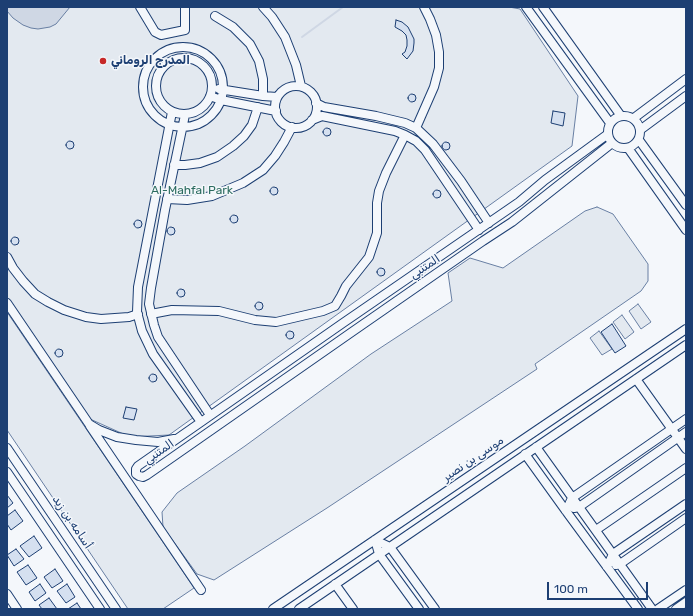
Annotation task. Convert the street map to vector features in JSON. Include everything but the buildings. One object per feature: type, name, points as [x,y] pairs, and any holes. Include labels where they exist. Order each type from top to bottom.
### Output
[{"type":"street","points":[[140,7],[155,32],[161,35],[185,30],[185,7]]},
{"type":"street","points":[[263,7],[272,17],[284,37],[296,65],[301,86]]},
{"type":"street","points":[[416,128],[434,87],[439,68],[436,36],[424,7]]},
{"type":"street","points":[[526,7],[610,123]]},
{"type":"street","points":[[543,7],[621,116]]},
{"type":"street","points":[[215,16],[233,27],[250,44],[259,61],[263,79],[264,96]]},
{"type":"street","points":[[173,33],[177,48]]},
{"type":"street","points":[[182,47],[197,50],[206,54],[215,63],[221,74],[223,89],[222,100],[216,111],[207,120],[195,126],[182,128],[169,125],[157,118],[148,107],[143,94],[143,80],[148,67],[157,56],[169,49],[182,47]]},
{"type":"street","points":[[194,60],[197,50]]},
{"type":"street","points":[[179,58],[194,60],[204,67],[209,75],[212,87],[208,101],[202,108],[194,113],[185,115],[172,112],[160,102],[156,94],[156,81],[158,75],[163,67],[170,61],[179,58]]},
{"type":"street","points":[[143,80],[156,81]]},
{"type":"street","points":[[634,118],[686,80]]},
{"type":"street","points":[[301,86],[312,94],[317,107],[316,114],[308,124],[295,128],[282,122],[278,117],[275,104],[278,97],[287,88],[301,86]]},
{"type":"street","points":[[212,87],[278,97]]},
{"type":"street","points":[[210,96],[222,100],[276,111]]},
{"type":"street","points":[[640,130],[686,96]]},
{"type":"street","points":[[316,103],[324,107],[376,116],[405,123],[416,128],[433,144],[461,181],[489,223]]},
{"type":"street","points":[[174,165],[200,163],[218,157],[244,136],[252,125],[258,107]]},
{"type":"street","points":[[172,112],[138,287],[138,314],[142,331],[153,354],[201,422]]},
{"type":"street","points":[[185,115],[167,199],[149,304],[158,337],[210,415]]},
{"type":"street","points":[[312,120],[322,116],[394,131],[416,141],[426,150],[479,230]]},
{"type":"street","points":[[621,116],[629,116],[634,118],[638,122],[641,133],[637,143],[628,148],[617,147],[609,139],[608,128],[610,123],[614,119],[621,116]]},
{"type":"street","points":[[167,199],[187,200],[212,196],[248,180],[263,170],[275,156],[292,127]]},
{"type":"street","name":"المتنبي","points":[[608,134],[545,180],[519,202],[138,466],[136,474],[143,477],[146,475],[512,222],[612,143]]},
{"type":"street","points":[[151,314],[172,310],[219,311],[255,320],[276,322],[323,311],[335,306],[346,286],[369,257],[377,233],[377,203],[379,191],[386,173],[405,135]]},
{"type":"street","points":[[638,140],[686,205]]},
{"type":"street","points":[[628,148],[686,230]]},
{"type":"street","points":[[7,257],[12,268],[35,294],[64,310],[86,317],[101,319],[129,317],[138,314]]},
{"type":"street","points":[[7,303],[201,590]]},
{"type":"street","name":"موسى بن نصير","points":[[273,609],[686,329]]},
{"type":"street","points":[[299,609],[636,379],[684,349]]},
{"type":"street","points":[[636,379],[686,449]]},
{"type":"street","points":[[566,511],[572,498],[686,419]]},
{"type":"street","points":[[89,424],[99,430],[136,440],[158,442],[176,439]]},
{"type":"street","points":[[566,511],[579,507],[686,432]]},
{"type":"street","points":[[536,447],[652,609]]},
{"type":"street","name":"أسامه بن زيد","points":[[7,448],[116,609]]},
{"type":"street","points":[[525,454],[638,609]]},
{"type":"street","points":[[596,530],[686,468]]},
{"type":"street","points":[[7,472],[100,609]]},
{"type":"street","points":[[607,567],[613,554],[686,504]]},
{"type":"street","points":[[607,567],[620,564],[686,518]]},
{"type":"street","points":[[375,540],[390,547],[433,606],[423,609]]},
{"type":"street","points":[[375,540],[379,554],[419,609]]},
{"type":"street","points":[[335,584],[353,609]]},
{"type":"street","points":[[658,609],[686,590]]},
{"type":"street","points":[[7,594],[17,609]]},
{"type":"street","points":[[676,609],[686,602]]},
{"type":"green space","name":"Al-Mahfal Park","points":[[7,7],[509,7],[520,9],[578,96],[572,146],[169,435],[130,437],[90,419],[7,297]]},
{"type":"green space","points":[[597,207],[613,214],[648,264],[648,281],[641,291],[535,364],[537,369],[327,508],[214,580],[197,574],[163,527],[162,512],[177,493],[245,446],[371,354],[452,301],[448,273],[470,258],[503,268],[585,211]]},
{"type":"green space","points":[[638,304],[651,322],[641,329],[629,311]]},
{"type":"green space","points":[[7,312],[194,588],[163,609],[128,609],[7,430]]},
{"type":"green space","points":[[622,315],[634,332],[625,339],[613,322]]},
{"type":"green space","points":[[599,331],[612,349],[602,355],[590,338]]},
{"type":"shaded area","points":[[7,7],[70,7],[56,24],[50,27],[38,29],[23,25],[13,18],[7,11]]},
{"type":"waterway","points":[[302,37],[343,7]]},
{"type":"place","name":"المدرج الروماني","points":[[103,61]]}]
